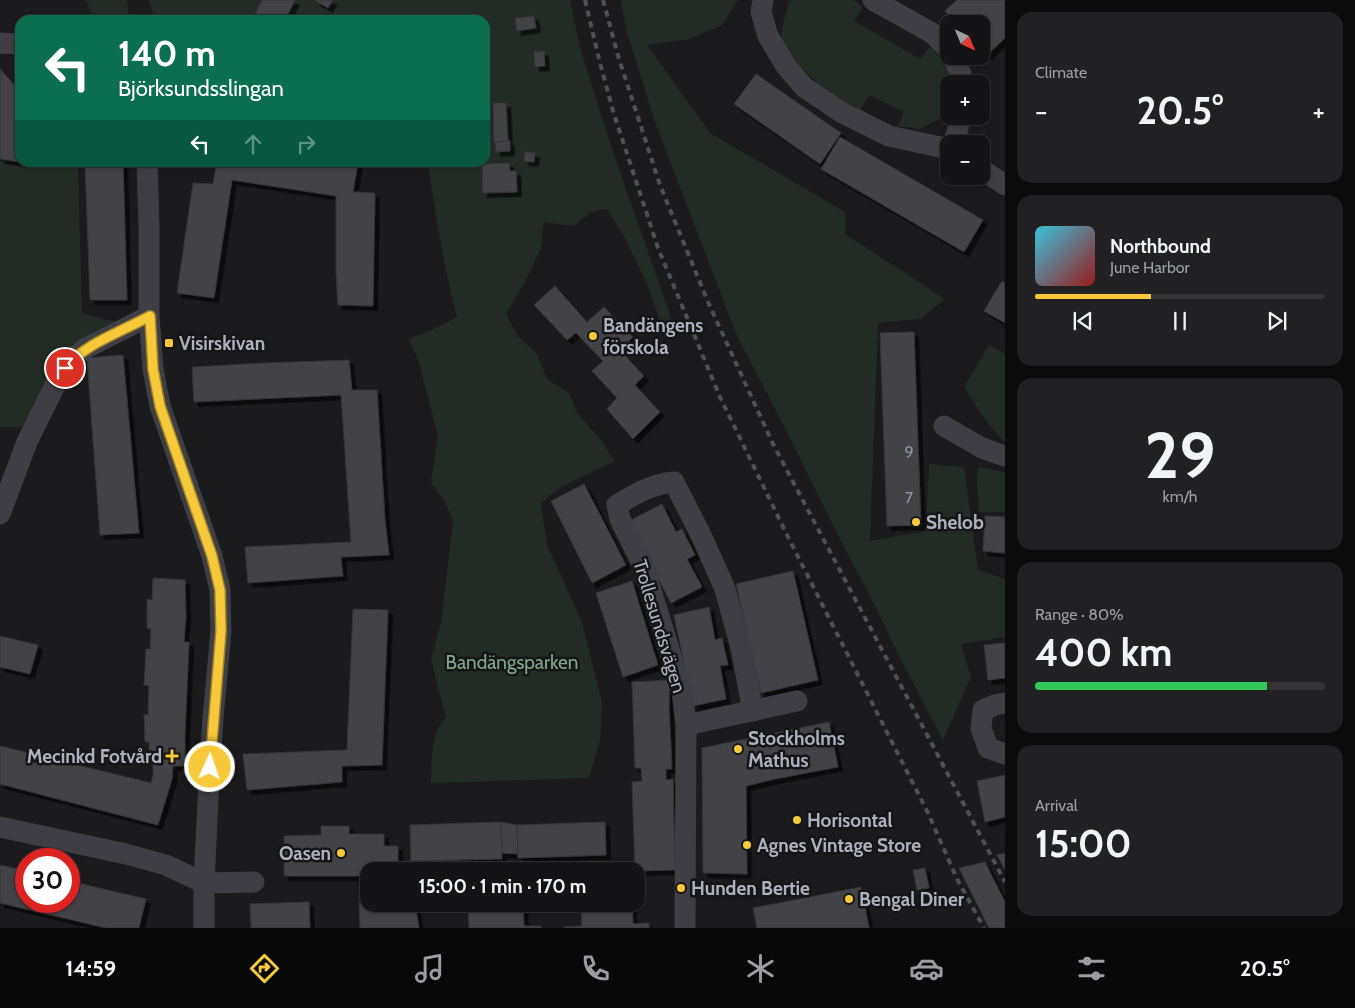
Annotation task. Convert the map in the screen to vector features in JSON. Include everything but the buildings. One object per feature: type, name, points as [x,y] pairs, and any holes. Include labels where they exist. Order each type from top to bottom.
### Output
[{"type":"street","points":[[763,0],[761,12],[768,36],[786,66],[804,87],[841,112],[889,136],[940,147]]},
{"type":"street","points":[[873,0],[932,33],[940,41]]},
{"type":"street","points":[[0,44],[15,44]]},
{"type":"street","points":[[146,167],[153,369],[160,406],[212,556],[220,590],[221,631],[213,718],[204,883],[204,928]]},
{"type":"street","points":[[990,175],[1005,185]]},
{"type":"street","points":[[0,514],[28,442],[59,377],[72,359],[86,348],[150,316]]},
{"type":"street","points":[[944,426],[982,448],[1005,456]]},
{"type":"street","name":"Trollesundsvägen","points":[[685,928],[686,725],[682,692],[644,567],[620,519],[617,505],[635,494],[660,484],[674,482],[701,535],[725,589],[741,648],[753,710]]},
{"type":"street","points":[[686,725],[797,701]]},
{"type":"street","points":[[1005,703],[983,710],[981,728],[988,748],[1005,754]]},
{"type":"street","points":[[0,827],[126,854],[166,866],[204,883],[254,882]]},
{"type":"green space","points":[[86,0],[127,0],[128,15],[92,15]]},
{"type":"green space","name":"Bandängsparken","points":[[149,0],[570,0],[580,48],[614,155],[674,326],[669,338],[659,318],[647,284],[624,236],[607,209],[591,212],[574,226],[544,222],[541,248],[526,280],[506,313],[517,335],[537,354],[547,379],[569,393],[577,413],[600,439],[615,461],[563,486],[541,503],[547,545],[582,622],[602,702],[600,741],[589,778],[431,783],[434,740],[437,731],[446,717],[431,658],[441,623],[453,521],[445,502],[431,482],[438,436],[419,363],[409,339],[457,317],[440,240],[429,167],[490,167],[490,15],[154,15]]},
{"type":"green space","points":[[621,0],[738,0],[722,25],[689,39],[647,45],[710,133],[845,212],[845,234],[945,299],[920,319],[878,323],[870,541],[926,531],[929,464],[964,467],[978,570],[1005,579],[1005,637],[961,644],[971,677],[943,740],[737,336],[655,122],[626,29]]},
{"type":"green space","points":[[793,0],[854,0],[863,7],[854,21],[920,59],[932,44],[940,53],[940,65],[947,65],[950,75],[940,75],[939,119],[919,129],[898,126],[904,112],[869,95],[860,110],[829,91],[811,77],[795,60],[783,43],[782,31],[789,2]]},
{"type":"green space","points":[[0,161],[15,163],[15,167],[78,167],[82,313],[117,322],[26,427],[0,427]]},
{"type":"green space","points":[[989,345],[1005,354],[1005,443],[986,421],[964,387]]},
{"type":"green space","points":[[978,467],[1005,472],[1005,512],[979,512]]},
{"type":"railway","points":[[585,0],[613,111],[658,248],[720,397],[788,537],[928,813],[957,879],[984,928]]},
{"type":"railway","points":[[603,0],[619,59],[660,185],[708,302],[773,444],[1005,882]]},
{"type":"place","name":"Bandängens förskola","points":[[593,336]]},
{"type":"place","name":"Visirskivan","points":[[169,343]]},
{"type":"place","name":"Shelob","points":[[916,522]]},
{"type":"place","name":"Stockholms Mathus","points":[[738,749]]},
{"type":"place","name":"Mecinkd Fotvård","points":[[172,756]]},
{"type":"place","name":"Horisontal","points":[[797,820]]},
{"type":"place","name":"Agnes Vintage Store","points":[[747,845]]},
{"type":"place","name":"Oasen","points":[[341,853]]},
{"type":"place","name":"Hunden Bertie","points":[[681,888]]},
{"type":"place","name":"Bengal Diner","points":[[849,899]]},
{"type":"route","points":[[65,368],[72,359],[86,348],[150,316],[153,369],[160,406],[212,556],[220,590],[221,631],[210,767]]}]
